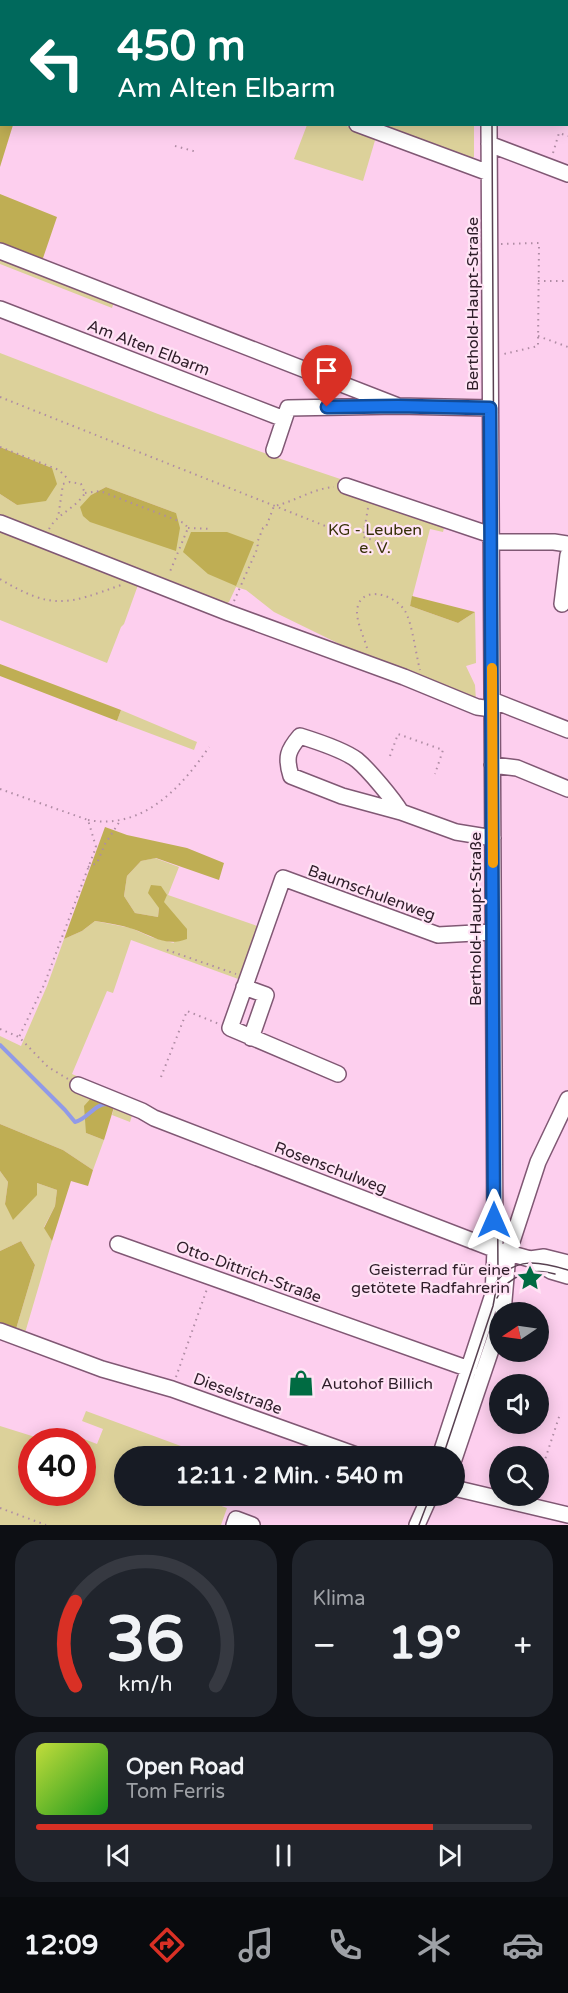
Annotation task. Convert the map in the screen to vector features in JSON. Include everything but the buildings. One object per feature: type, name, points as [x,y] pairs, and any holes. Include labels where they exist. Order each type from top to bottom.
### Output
[{"type":"street","points":[[362,126],[489,173]]},
{"type":"street","name":"Berthold-Haupt-Straße","points":[[489,126],[493,932],[501,1252]]},
{"type":"street","points":[[489,144],[568,174]]},
{"type":"street","points":[[0,251],[398,406]]},
{"type":"street","name":"Am Alten Elbarm","points":[[0,309],[284,418]]},
{"type":"street","points":[[274,450],[288,408],[398,406],[490,408]]},
{"type":"street","points":[[346,486],[491,538],[568,544]]},
{"type":"street","points":[[0,523],[163,588],[477,706],[492,705],[568,730]]},
{"type":"street","points":[[562,604],[568,555]]},
{"type":"street","points":[[400,812],[395,802],[357,760],[321,742],[300,736],[292,746],[286,761],[291,776],[342,796],[400,812],[456,832],[493,838]]},
{"type":"street","points":[[492,765],[517,768],[568,789]]},
{"type":"street","name":"Baumschulenweg","points":[[338,1074],[230,1028],[283,878],[438,935],[493,932]]},
{"type":"street","points":[[246,983],[266,995],[251,1038]]},
{"type":"street","name":"Rosenschulweg","points":[[78,1085],[154,1118],[501,1252],[530,1259]]},
{"type":"street","points":[[443,1446],[493,1296],[501,1252],[538,1162],[568,1099]]},
{"type":"street","name":"Otto-Dittrich-Straße","points":[[118,1244],[469,1369]]},
{"type":"street","points":[[501,1252],[503,1302]]},
{"type":"street","points":[[530,1259],[544,1257],[568,1263]]},
{"type":"street","points":[[530,1259],[551,1271],[568,1276]]},
{"type":"street","name":"Dieselstraße","points":[[0,1331],[102,1369],[172,1389],[331,1446]]},
{"type":"street","points":[[458,1446],[489,1356]]},
{"type":"street","points":[[465,1491],[568,1515]]},
{"type":"street","points":[[417,1525],[426,1506]]},
{"type":"street","points":[[234,1525],[236,1520],[252,1525]]},
{"type":"path","points":[[548,166],[560,133],[568,136]]},
{"type":"path","points":[[175,146],[197,152]]},
{"type":"path","points":[[489,244],[539,243],[537,346],[490,358]]},
{"type":"path","points":[[538,281],[568,281]]},
{"type":"path","points":[[538,336],[568,347]]},
{"type":"path","points":[[0,397],[343,533]]},
{"type":"path","points":[[0,447],[59,470],[70,482]]},
{"type":"path","points":[[58,518],[63,484],[70,482],[81,484],[85,493]]},
{"type":"path","points":[[274,506],[326,487],[346,486]]},
{"type":"path","points":[[48,542],[49,530],[58,518],[80,501],[85,493],[100,490],[184,523],[188,528],[212,529]]},
{"type":"path","points":[[370,494],[363,537],[392,546]]},
{"type":"path","points":[[229,613],[274,506]]},
{"type":"path","points":[[163,588],[188,528]]},
{"type":"path","points":[[0,579],[27,595],[65,603],[125,584],[131,575]]},
{"type":"path","points":[[372,665],[357,613],[359,603],[366,597],[379,593],[396,600],[406,613],[423,685]]},
{"type":"path","points":[[390,756],[398,734],[443,750],[435,774]]},
{"type":"path","points":[[0,789],[88,820],[120,821],[155,806],[187,776],[209,747]]},
{"type":"path","points":[[19,1037],[45,985],[96,847],[88,820]]},
{"type":"path","points":[[88,867],[97,863],[105,844],[120,821]]},
{"type":"path","points":[[167,950],[246,983]]},
{"type":"path","points":[[161,1077],[187,1011],[222,1025]]},
{"type":"path","points":[[0,1029],[19,1037],[48,1067],[78,1085]]},
{"type":"path","points":[[172,1389],[211,1277]]},
{"type":"path","points":[[549,1448],[560,1414]]},
{"type":"path","points":[[0,1508],[46,1525]]},
{"type":"green space","points":[[307,126],[347,126],[376,137],[363,181],[294,159]]},
{"type":"green space","points":[[380,126],[474,126],[474,157],[467,160]]},
{"type":"green space","points":[[0,245],[118,289],[112,308],[0,264]]},
{"type":"green space","name":"KG - Leuben e. V.","points":[[0,353],[278,458],[447,515],[443,532],[430,529],[410,606],[458,623],[475,612],[476,663],[466,666],[475,685],[476,701],[362,655],[274,612],[246,590],[236,587],[229,602],[224,605],[173,587],[163,579],[0,519],[0,494],[17,505],[52,468],[0,447]],"holes":[[[106,487],[176,513],[91,495]]]},
{"type":"green space","points":[[0,527],[138,585],[107,663],[0,620]]},
{"type":"green space","points":[[121,710],[197,742],[194,750],[117,721]]},
{"type":"green space","points":[[155,858],[179,867],[168,895],[260,927],[241,980],[131,940],[113,993],[107,991],[72,1074],[101,1087],[86,1133],[104,1140],[93,1170],[63,1150],[0,1124],[0,1036],[21,1046],[64,939],[82,931],[95,921],[131,928],[151,937],[174,943],[159,908],[158,917],[135,913],[124,896],[127,876],[141,861]]},
{"type":"green space","points":[[118,1094],[136,1102],[130,1122],[112,1115]]},
{"type":"green space","points":[[0,1171],[8,1182],[5,1204],[37,1183],[57,1190],[55,1206],[44,1227],[52,1241],[25,1333],[16,1329],[35,1265],[21,1241],[0,1251]]},
{"type":"green space","points":[[86,1411],[181,1446],[114,1446],[114,1506],[221,1506],[227,1508],[221,1525],[0,1525],[0,1426],[18,1432],[18,1506],[96,1506],[96,1444],[103,1429],[82,1421]]},
{"type":"shaded area","points":[[0,126],[13,126],[0,167]]},
{"type":"shaded area","points":[[0,194],[57,217],[42,261],[0,245]]},
{"type":"shaded area","points":[[0,447],[52,468],[57,484],[46,501],[17,505],[0,494]]},
{"type":"shaded area","points":[[106,487],[176,513],[180,528],[176,551],[90,522],[83,516],[80,507],[91,495]]},
{"type":"shaded area","points":[[191,532],[227,532],[254,542],[236,586],[208,574],[183,552]]},
{"type":"shaded area","points":[[412,596],[475,612],[458,623],[410,606]]},
{"type":"shaded area","points":[[0,664],[121,710],[117,721],[0,676]]},
{"type":"shaded area","points":[[105,827],[127,835],[187,848],[224,863],[219,880],[156,858],[141,861],[127,876],[124,896],[135,913],[158,917],[159,908],[148,893],[151,885],[161,886],[167,895],[164,902],[187,929],[187,939],[172,942],[159,940],[128,928],[95,921],[82,931],[64,939]]},
{"type":"shaded area","points":[[101,1087],[118,1094],[104,1140],[86,1133],[84,1106]]},
{"type":"shaded area","points":[[0,1124],[63,1150],[93,1170],[88,1186],[71,1181],[52,1241],[44,1228],[55,1206],[57,1190],[37,1183],[37,1195],[13,1220],[5,1204],[8,1182],[0,1171]]},
{"type":"shaded area","points":[[21,1241],[35,1265],[16,1329],[0,1323],[0,1251]]},
{"type":"waterway","points":[[0,1045],[75,1122],[84,1118],[98,1106],[107,1104]]},
{"type":"tram line","points":[[446,1446],[493,1306],[498,1279],[492,126]]},
{"type":"tram line","points":[[495,1284],[511,1268],[528,1263],[568,1270]]},
{"type":"tram line","points":[[497,1298],[514,1278],[529,1272],[555,1274]]},
{"type":"tram line","points":[[419,1525],[426,1506]]},
{"type":"slow traffic","points":[[492,668],[493,863]]},
{"type":"place","name":"Geisterrad für eine getötete Radfahrerin","points":[[530,1278]]},
{"type":"place","name":"Autohof Billich","points":[[301,1383]]},
{"type":"route","points":[[327,407],[490,408],[494,1220]]}]
